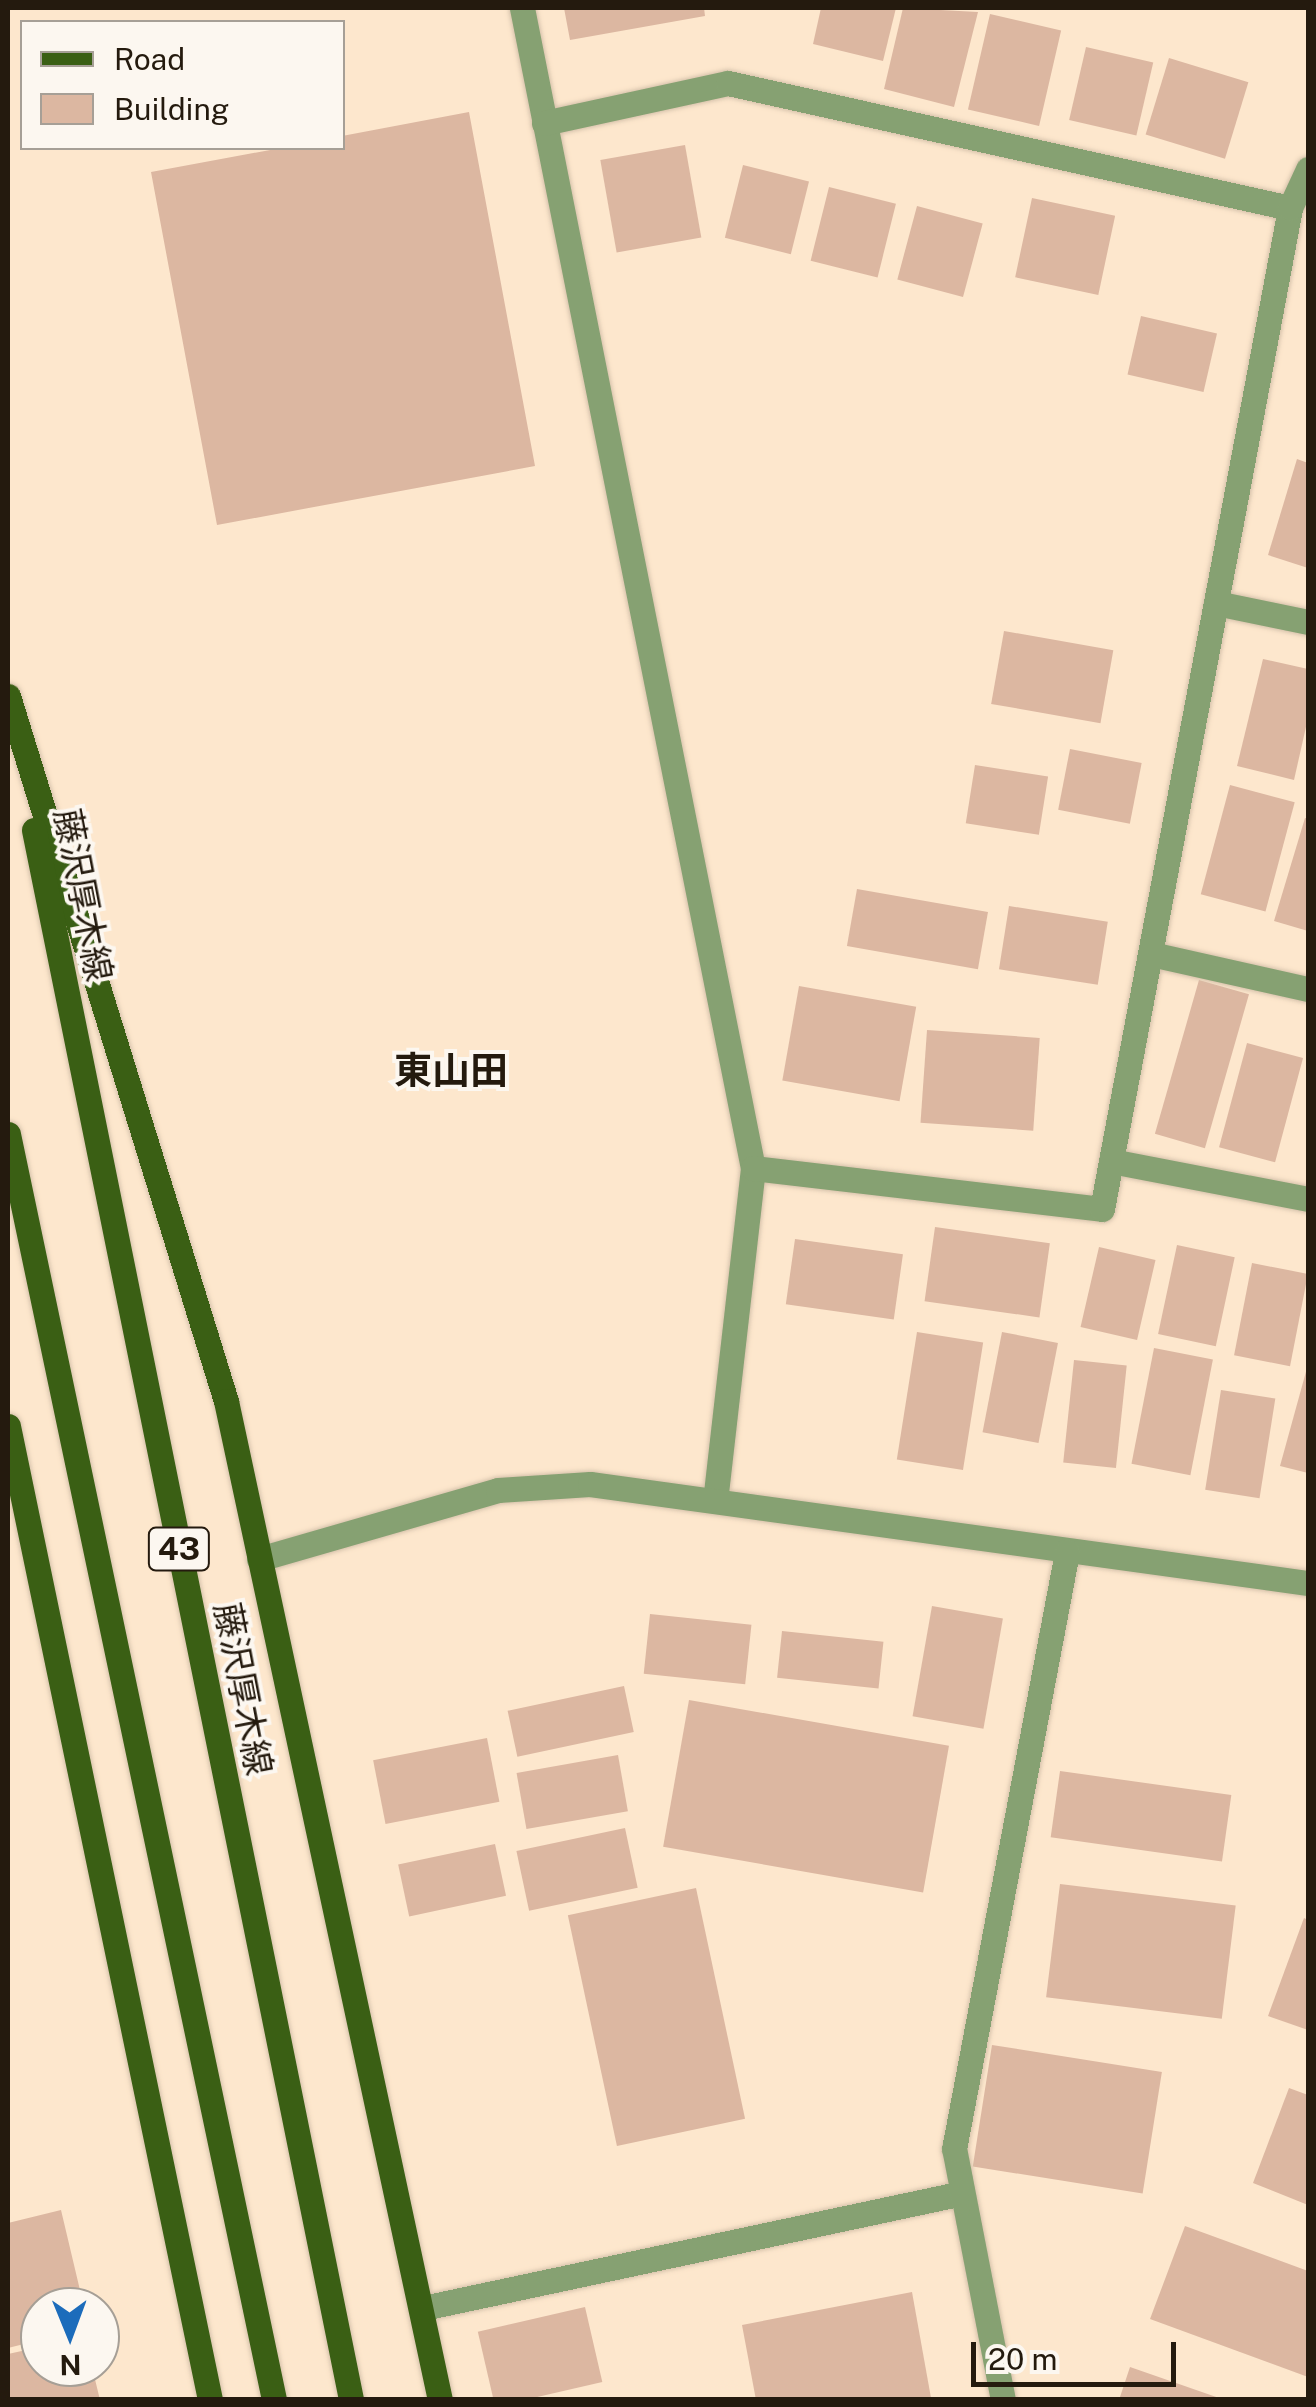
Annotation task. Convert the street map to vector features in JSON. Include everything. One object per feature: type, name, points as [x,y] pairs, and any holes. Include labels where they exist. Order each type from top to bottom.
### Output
[{"type":"main road","points":[[8,697],[226,1401],[440,2400]]},
{"type":"main road","name":"藤沢厚木線","points":[[8,697],[352,2400]]},
{"type":"main road","name":"43","points":[[8,1134],[274,2400]]},
{"type":"main road","points":[[8,1426],[210,2400]]},
{"type":"street","points":[[522,8],[752,1168],[715,1500]]},
{"type":"street","points":[[544,122],[728,83],[1290,208]]},
{"type":"street","points":[[752,1168],[1102,1210],[1290,208],[1308,169]]},
{"type":"street","points":[[1216,602],[1308,622]]},
{"type":"street","points":[[1150,954],[1308,988]]},
{"type":"street","points":[[1111,1161],[1308,1199]]},
{"type":"street","points":[[260,1559],[498,1490],[590,1484],[1308,1583]]},
{"type":"street","points":[[1004,2400],[958,2194],[954,2149],[1067,1552]]},
{"type":"street","points":[[423,2308],[958,2194]]},
{"type":"building","points":[[564,8],[704,8],[705,16],[570,40]]},
{"type":"building","points":[[821,8],[896,8],[883,61],[813,44]]},
{"type":"building","points":[[903,8],[978,12],[954,107],[884,89]]},
{"type":"building","points":[[990,14],[1061,30],[1039,126],[968,109]]},
{"type":"building","points":[[1086,47],[1153,63],[1136,136],[1069,120]]},
{"type":"building","points":[[1169,58],[1248,82],[1225,159],[1146,135]]},
{"type":"building","points":[[469,112],[535,466],[217,525],[151,172],[270,150],[345,150],[345,135]]},
{"type":"building","points":[[685,145],[701,238],[617,253],[600,160]]},
{"type":"building","points":[[743,165],[809,181],[791,254],[725,238]]},
{"type":"building","points":[[829,187],[896,204],[878,277],[811,261]]},
{"type":"building","points":[[1032,198],[1115,216],[1098,295],[1015,277]]},
{"type":"building","points":[[917,206],[983,224],[963,297],[897,279]]},
{"type":"building","points":[[1141,316],[1217,334],[1204,392],[1128,374]]},
{"type":"building","points":[[1297,459],[1308,463],[1308,568],[1268,555]]},
{"type":"building","points":[[1004,631],[1113,650],[1100,723],[991,704]]},
{"type":"building","points":[[1263,659],[1308,669],[1308,718],[1294,780],[1237,766]]},
{"type":"building","points":[[1070,749],[1142,763],[1130,824],[1058,810]]},
{"type":"building","points":[[975,765],[1048,777],[1039,835],[966,823]]},
{"type":"building","points":[[1230,785],[1295,802],[1265,911],[1201,894]]},
{"type":"building","points":[[1305,818],[1308,819],[1308,931],[1274,921]]},
{"type":"building","points":[[857,889],[988,912],[978,969],[847,946]]},
{"type":"building","points":[[1009,906],[1108,922],[1098,985],[999,969]]},
{"type":"building","points":[[1199,980],[1249,994],[1205,1148],[1155,1134]]},
{"type":"building","points":[[799,986],[916,1007],[900,1101],[782,1081]]},
{"type":"building","points":[[927,1030],[1040,1038],[1033,1131],[921,1123]]},
{"type":"building","points":[[1247,1043],[1303,1058],[1275,1162],[1219,1147]]},
{"type":"building","points":[[935,1227],[1050,1243],[1039,1317],[925,1301]]},
{"type":"building","points":[[795,1239],[903,1254],[894,1320],[786,1304]]},
{"type":"building","points":[[1177,1245],[1235,1257],[1216,1346],[1158,1334]]},
{"type":"building","points":[[1099,1247],[1156,1260],[1137,1340],[1081,1327]]},
{"type":"building","points":[[1252,1263],[1308,1274],[1290,1366],[1234,1355]]},
{"type":"building","points":[[917,1332],[983,1342],[963,1470],[897,1459]]},
{"type":"building","points":[[1002,1332],[1058,1343],[1038,1443],[983,1432]]},
{"type":"building","points":[[1154,1348],[1213,1359],[1190,1475],[1131,1464]]},
{"type":"building","points":[[1074,1360],[1127,1366],[1116,1468],[1063,1462]]},
{"type":"building","points":[[1308,1369],[1308,1473],[1280,1466]]},
{"type":"building","points":[[1221,1390],[1275,1399],[1260,1498],[1205,1490]]},
{"type":"building","points":[[932,1606],[1003,1619],[983,1729],[913,1716]]},
{"type":"building","points":[[650,1614],[751,1625],[745,1684],[644,1674]]},
{"type":"building","points":[[782,1631],[883,1642],[879,1688],[777,1678]]},
{"type":"building","points":[[624,1686],[634,1732],[517,1757],[508,1711]]},
{"type":"building","points":[[689,1700],[949,1746],[923,1893],[663,1847]]},
{"type":"building","points":[[487,1738],[499,1802],[386,1824],[373,1760]]},
{"type":"building","points":[[618,1755],[628,1811],[526,1829],[517,1773]]},
{"type":"building","points":[[1060,1771],[1231,1795],[1222,1861],[1051,1837]]},
{"type":"building","points":[[625,1828],[638,1888],[529,1911],[516,1851]]},
{"type":"building","points":[[495,1844],[506,1896],[409,1916],[398,1865]]},
{"type":"building","points":[[1060,1884],[1236,1906],[1222,2019],[1046,1997]]},
{"type":"building","points":[[696,1888],[745,2119],[617,2146],[568,1915]]},
{"type":"building","points":[[1304,1918],[1308,1920],[1308,2030],[1268,2016]]},
{"type":"building","points":[[992,2045],[1162,2072],[1143,2193],[973,2166]]},
{"type":"building","points":[[1289,2088],[1308,2095],[1308,2205],[1253,2183]]},
{"type":"building","points":[[61,2210],[79,2287],[20,2287],[20,2345],[8,2348],[8,2223]]},
{"type":"building","points":[[1185,2226],[1308,2271],[1308,2377],[1150,2319]]},
{"type":"building","points":[[912,2292],[931,2398],[756,2400],[742,2325]]},
{"type":"building","points":[[585,2307],[602,2382],[524,2400],[494,2400],[478,2332]]},
{"type":"building","points":[[20,2351],[20,2387],[97,2387],[100,2400],[8,2400],[8,2354]]},
{"type":"building","points":[[1130,2367],[1222,2399],[1222,2400],[1119,2400]]},
{"type":"district","name":"東山田","points":[[451,1071]]}]
